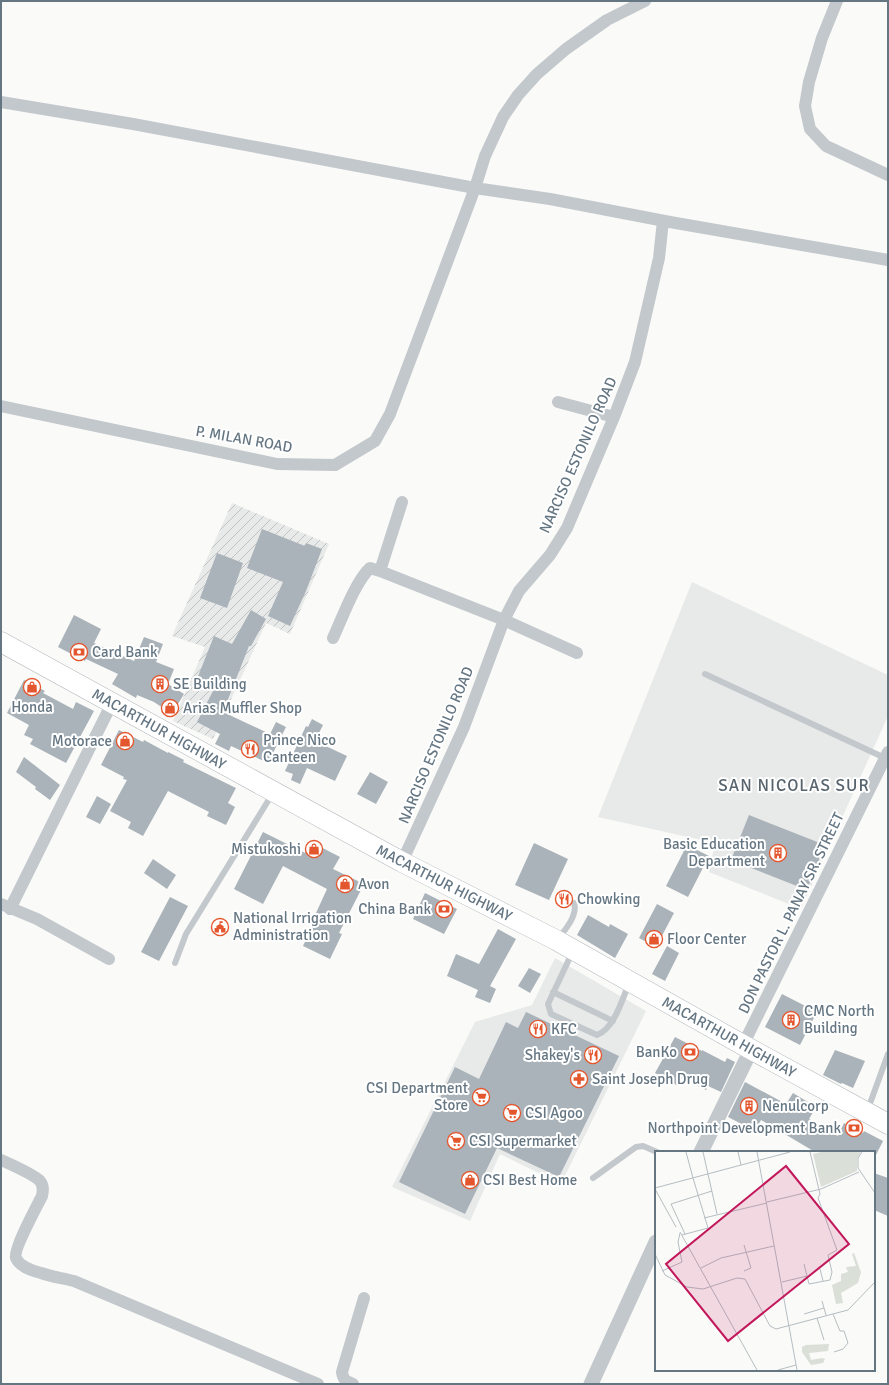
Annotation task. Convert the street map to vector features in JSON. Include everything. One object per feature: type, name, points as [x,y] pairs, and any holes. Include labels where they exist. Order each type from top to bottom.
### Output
[{"type":"highway","name":"MACARTHUR HIGHWAY","points":[[1,642],[402,862],[556,940],[747,1048],[888,1124]]},
{"type":"street","name":"P. MILAN ROAD","points":[[1,406],[277,464],[335,465],[375,441],[390,414],[475,188],[485,156],[503,117],[518,96],[537,74],[566,49],[607,20],[644,1]]},
{"type":"street","points":[[837,1],[822,38],[810,82],[805,106],[810,129],[826,146],[888,175]]},
{"type":"street","points":[[1,102],[133,124],[475,188],[888,260]]},
{"type":"street","name":"NARCISO ESTONILO ROAD","points":[[402,862],[464,727],[504,620],[519,592],[550,555],[567,528],[614,417],[635,362],[659,258],[663,221]]},
{"type":"street","points":[[558,402],[614,417]]},
{"type":"street","points":[[380,571],[402,502]]},
{"type":"street","points":[[333,638],[351,598],[364,574],[370,568],[504,620],[577,653]]},
{"type":"street","points":[[109,959],[37,919],[6,906],[112,703]]},
{"type":"street","name":"DON PASTOR L. PANAY SR. STREET","points":[[747,1048],[886,755]]},
{"type":"street","points":[[700,1151],[747,1048]]},
{"type":"street","points":[[1,1160],[34,1177],[40,1182],[43,1188],[42,1196],[18,1244],[15,1255],[16,1260],[21,1265],[42,1274],[62,1277],[74,1281],[318,1384]]},
{"type":"street","points":[[591,1384],[655,1244]]},
{"type":"street","points":[[353,1384],[344,1380],[342,1377],[342,1372],[364,1298]]},
{"type":"lane","points":[[705,674],[886,755]]},
{"type":"lane","points":[[175,963],[186,934],[268,801],[272,790]]},
{"type":"lane","points":[[556,940],[563,933],[574,914],[574,903]]},
{"type":"lane","points":[[573,950],[548,1004],[551,1014],[596,1035],[602,1033],[613,1021],[630,982]]},
{"type":"lane","points":[[553,992],[613,1021]]},
{"type":"lane","points":[[866,1112],[888,1054]]},
{"type":"lane","points":[[593,1178],[636,1147],[643,1146],[655,1151]]},
{"type":"shaded area","points":[[232,503],[329,544],[290,634],[266,623],[213,739],[173,721],[205,647],[172,636]]},
{"type":"shaded area","points":[[692,582],[888,675],[888,716],[801,909],[709,872],[715,843],[598,817]]},
{"type":"shaded area","name":"CSI Agoo","points":[[555,958],[646,1011],[561,1184],[500,1154],[470,1221],[392,1187],[475,1022],[532,1005]]},
{"type":"building","points":[[262,529],[305,546],[306,543],[322,549],[306,591],[290,626],[268,616],[283,582],[247,568]]},
{"type":"building","points":[[217,553],[243,563],[227,608],[200,598]]},
{"type":"building","points":[[251,610],[266,619],[251,646],[249,646],[223,712],[270,734],[276,722],[286,727],[268,763],[231,746],[229,751],[215,744],[220,734],[197,722],[213,691],[195,684],[214,636],[232,644]]},
{"type":"building","points":[[74,615],[101,629],[94,643],[134,661],[144,637],[163,644],[156,662],[174,669],[168,684],[184,694],[172,714],[154,702],[137,695],[136,698],[112,684],[118,674],[86,659],[85,661],[58,647]]},
{"type":"building","points":[[24,680],[45,691],[43,693],[73,709],[76,702],[94,711],[66,763],[30,744],[33,739],[24,735],[29,725],[7,713]]},
{"type":"building","points":[[312,719],[323,725],[315,741],[347,756],[335,781],[307,768],[300,784],[291,780],[293,774],[285,771],[306,726],[308,727]]},
{"type":"building","points":[[119,730],[143,742],[144,740],[184,760],[183,762],[236,788],[228,803],[235,807],[226,825],[207,816],[209,812],[168,791],[143,836],[128,828],[131,822],[110,811],[127,780],[101,765]]},
{"type":"building","points":[[24,757],[60,785],[50,800],[16,772]]},
{"type":"building","points":[[370,772],[388,782],[376,804],[357,794]]},
{"type":"building","points":[[97,796],[111,804],[100,824],[86,817]]},
{"type":"building","name":"Basic Education Department","points":[[749,815],[825,845],[807,890],[731,860]]},
{"type":"building","points":[[263,832],[305,853],[311,842],[340,857],[333,869],[364,884],[339,933],[342,934],[330,959],[303,946],[318,914],[316,913],[327,889],[283,866],[263,904],[234,889]]},
{"type":"building","points":[[534,843],[568,859],[549,900],[515,885]]},
{"type":"building","points":[[687,845],[709,856],[688,897],[666,886]]},
{"type":"building","points":[[153,859],[176,875],[167,889],[144,873]]},
{"type":"building","points":[[425,893],[457,909],[444,934],[413,919]]},
{"type":"building","points":[[170,897],[188,906],[159,961],[141,952]]},
{"type":"building","points":[[657,904],[674,913],[656,947],[639,938]]},
{"type":"building","points":[[588,915],[609,927],[610,924],[628,934],[615,958],[577,935]]},
{"type":"building","points":[[498,929],[516,939],[490,986],[496,989],[490,1003],[475,997],[478,990],[447,976],[456,954],[479,964]]},
{"type":"building","points":[[667,946],[679,953],[665,981],[652,974]]},
{"type":"building","points":[[529,968],[541,974],[530,993],[518,986]]},
{"type":"building","name":"CMC North Building","points":[[782,994],[817,1012],[800,1045],[765,1027]]},
{"type":"building","name":"CSI Agoo","points":[[526,1012],[619,1056],[559,1177],[497,1148],[465,1214],[399,1182],[455,1067],[479,1079],[506,1022],[518,1028]]},
{"type":"building","points":[[675,1037],[725,1062],[727,1058],[735,1062],[721,1092],[708,1086],[706,1090],[682,1078],[678,1086],[655,1073]]},
{"type":"building","points":[[835,1050],[865,1061],[853,1088],[823,1075]]},
{"type":"building","points":[[745,1082],[786,1104],[793,1093],[816,1107],[809,1119],[838,1136],[844,1123],[883,1141],[875,1157],[875,1151],[813,1151],[761,1120],[755,1131],[728,1117]]},
{"type":"building","points":[[875,1173],[888,1178],[888,1216],[875,1210]]},
{"type":"place","name":"Card Bank","points":[[79,652]]},
{"type":"place","name":"SE Building","points":[[160,684]]},
{"type":"place","name":"Honda","points":[[32,687]]},
{"type":"place","name":"Arias Muffler Shop","points":[[170,708]]},
{"type":"place","name":"Motorace","points":[[125,741]]},
{"type":"place","name":"Prince Nico Canteen","points":[[250,749]]},
{"type":"place","name":"Mistukoshi","points":[[314,849]]},
{"type":"place","name":"Basic Education Department","points":[[778,853]]},
{"type":"place","name":"Avon","points":[[345,884]]},
{"type":"place","name":"Chowking","points":[[564,899]]},
{"type":"place","name":"China Bank","points":[[444,909]]},
{"type":"place","name":"National Irrigation Administration","points":[[220,927]]},
{"type":"place","name":"Floor Center","points":[[654,939]]},
{"type":"place","name":"CMC North Building","points":[[791,1020]]},
{"type":"place","name":"KFC","points":[[538,1029]]},
{"type":"place","name":"BanKo","points":[[690,1052]]},
{"type":"place","name":"Shakey's","points":[[593,1055]]},
{"type":"place","name":"Saint Joseph Drug","points":[[579,1079]]},
{"type":"place","name":"CSI Department Store","points":[[481,1097]]},
{"type":"place","name":"Nenulcorp","points":[[749,1106]]},
{"type":"place","name":"CSI Agoo","points":[[512,1113]]},
{"type":"place","name":"Northpoint Development Bank","points":[[854,1128]]},
{"type":"place","name":"CSI Supermarket","points":[[456,1141]]},
{"type":"place","name":"CSI Best Home","points":[[470,1180]]},
{"type":"district","name":"SAN NICOLAS SUR","points":[[794,785]]}]
